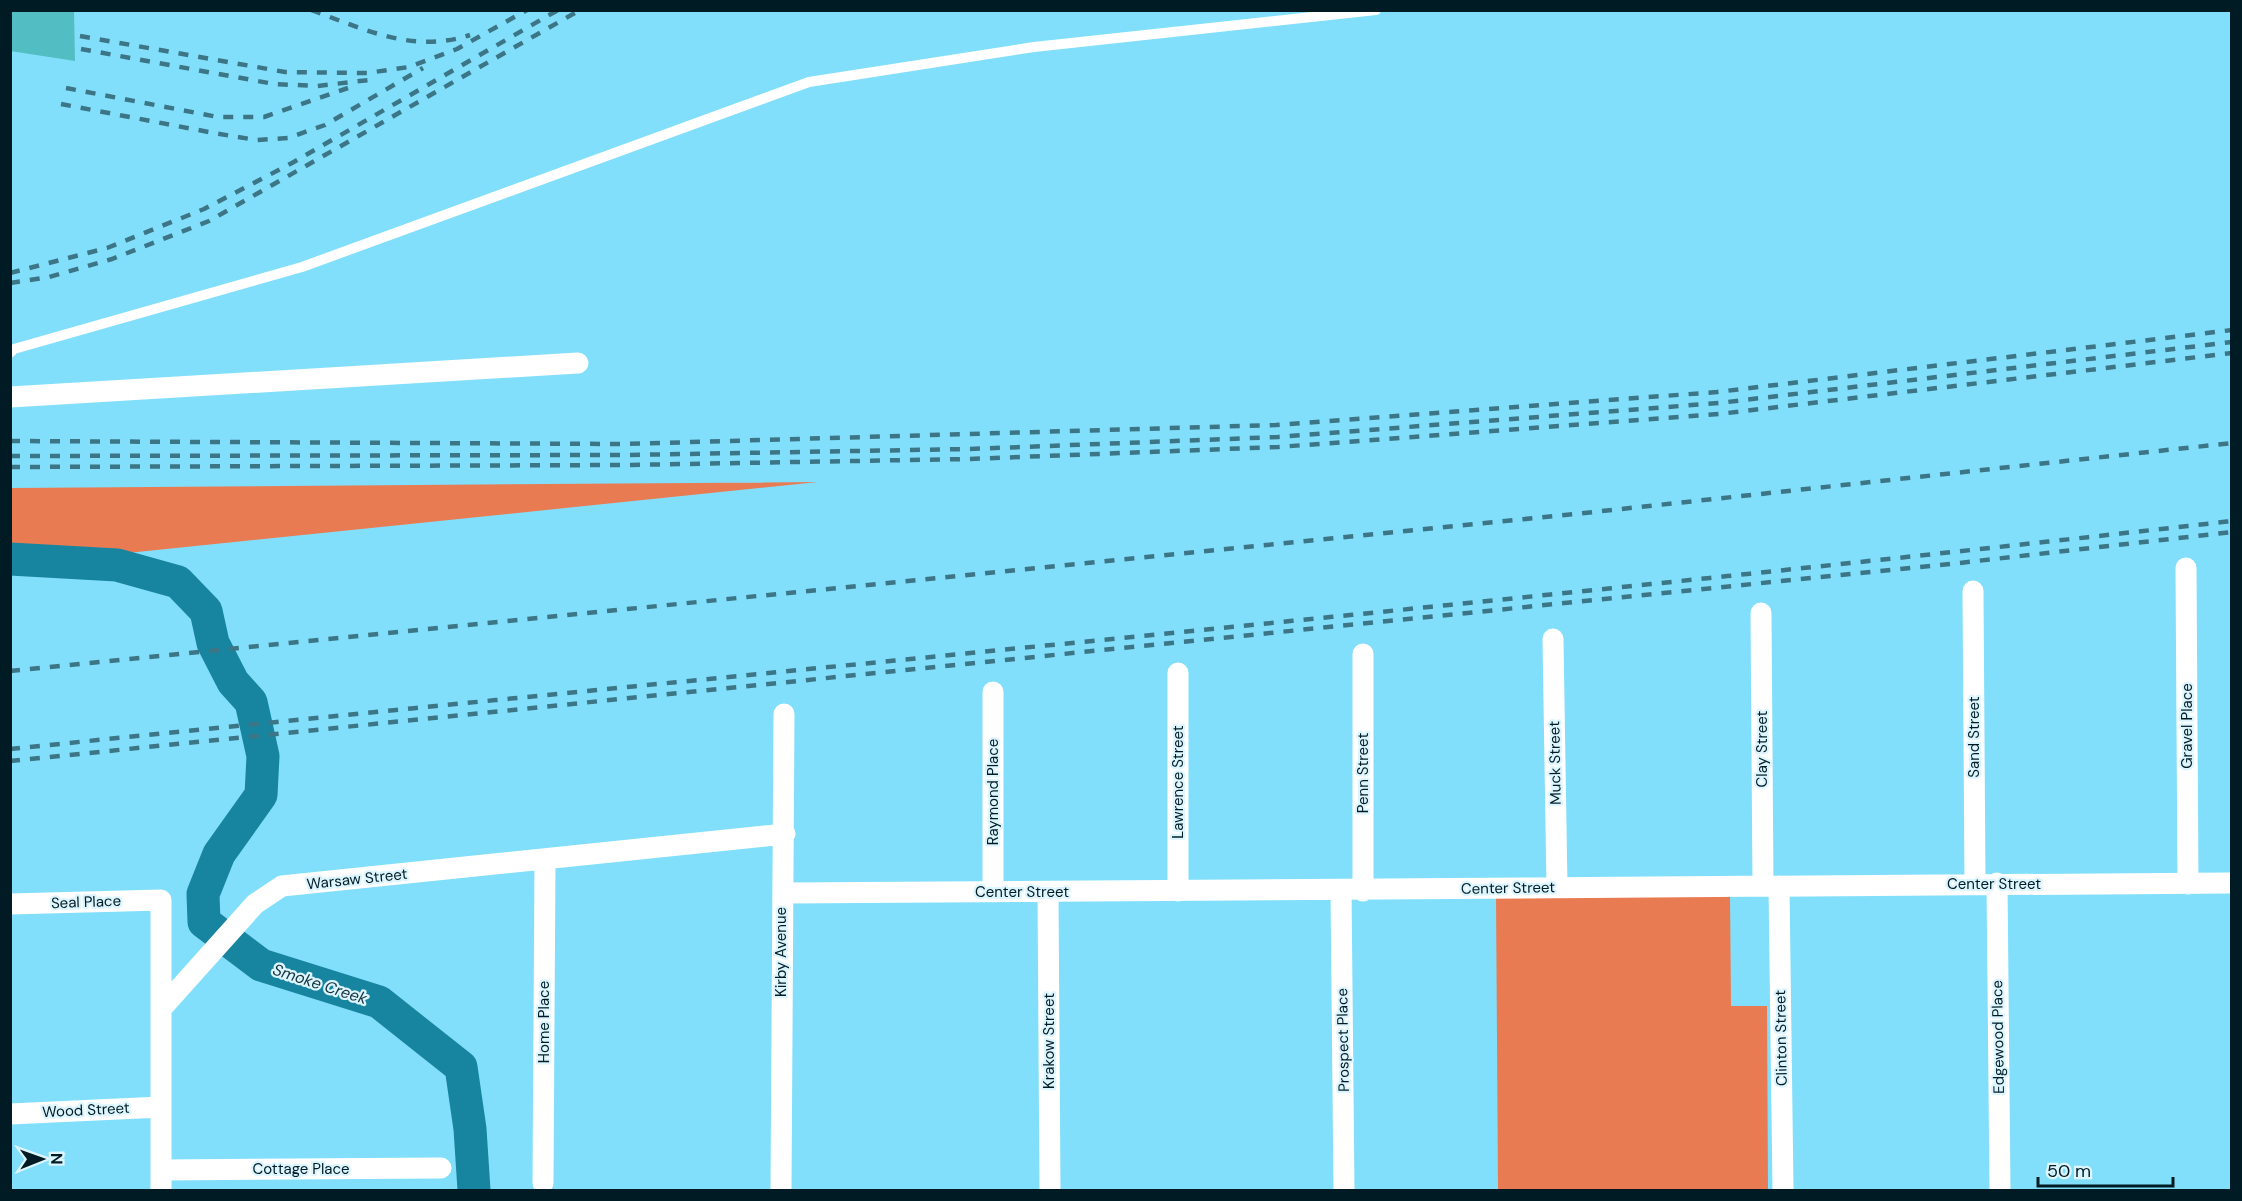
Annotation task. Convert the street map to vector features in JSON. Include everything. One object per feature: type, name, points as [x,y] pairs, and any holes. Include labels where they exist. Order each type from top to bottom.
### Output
[{"type":"street","points":[[10,397],[578,363]]},
{"type":"street","name":"Gravel Place","points":[[2186,568],[2188,884]]},
{"type":"street","name":"Sand Street","points":[[1973,591],[1975,884]]},
{"type":"street","name":"Clay Street","points":[[1761,613],[1771,886]]},
{"type":"street","name":"Muck Street","points":[[1553,639],[1557,887]]},
{"type":"street","name":"Penn Street","points":[[1363,654],[1363,891]]},
{"type":"street","name":"Lawrence Street","points":[[1178,673],[1178,891]]},
{"type":"street","name":"Raymond Place","points":[[993,693],[993,892]]},
{"type":"street","name":"Kirby Avenue","points":[[781,1191],[781,897],[785,893],[784,714]]},
{"type":"street","name":"Warsaw Street","points":[[161,1009],[255,904],[282,886],[785,834]]},
{"type":"street","name":"Home Place","points":[[543,1184],[545,860]]},
{"type":"street","name":"Center Street","points":[[785,893],[1363,891],[1997,883],[2232,884]]},
{"type":"street","name":"Edgewood Place","points":[[1997,883],[2000,1191]]},
{"type":"street","name":"Clinton Street","points":[[1771,886],[1783,1191]]},
{"type":"street","name":"Prospect Place","points":[[1341,890],[1344,1191]]},
{"type":"street","name":"Krakow Street","points":[[1048,892],[1050,1191]]},
{"type":"street","name":"Seal Place","points":[[10,904],[161,900],[161,1009]]},
{"type":"street","points":[[161,1009],[161,1180]]},
{"type":"street","name":"Wood Street","points":[[10,1114],[161,1107]]},
{"type":"street","name":"Cottage Place","points":[[161,1180],[441,1168]]},
{"type":"lane","points":[[10,353],[14,349],[302,267],[809,82],[1034,47],[1376,10]]},
{"type":"shaded area","points":[[818,482],[11,565],[11,488]]},
{"type":"shaded area","points":[[1730,892],[1731,1006],[1767,1006],[1768,1190],[1498,1190],[1496,894]]},
{"type":"building","points":[[10,10],[74,10],[75,61],[10,51]]},
{"type":"waterway","name":"Smoke Creek","points":[[10,559],[117,565],[178,582],[206,611],[213,643],[233,682],[251,702],[263,756],[261,795],[219,854],[203,894],[204,922],[261,965],[379,1002],[461,1067],[470,1129],[474,1190]]},
{"type":"railway","points":[[311,10],[389,37],[429,42],[470,35]]},
{"type":"railway","points":[[80,36],[285,72],[367,73],[409,67],[457,49],[527,10]]},
{"type":"railway","points":[[10,273],[107,248],[204,209],[292,163],[558,10]]},
{"type":"railway","points":[[10,283],[49,277],[112,259],[209,221],[580,10]]},
{"type":"railway","points":[[81,49],[274,84],[317,86],[369,80]]},
{"type":"railway","points":[[61,104],[256,140],[288,138],[325,125],[423,68]]},
{"type":"railway","points":[[66,88],[218,117],[264,117],[348,88]]},
{"type":"railway","points":[[10,441],[625,444],[1276,425],[1717,392],[2232,330]]},
{"type":"railway","points":[[10,456],[626,455],[970,449],[1278,437],[1719,403],[2232,342]]},
{"type":"railway","points":[[10,467],[626,465],[968,459],[1278,447],[1719,414],[2232,353]]},
{"type":"railway","points":[[10,671],[1575,514],[2232,443]]},
{"type":"railway","points":[[10,749],[1399,610],[2232,521]]},
{"type":"railway","points":[[10,761],[1959,563],[2232,532]]}]
